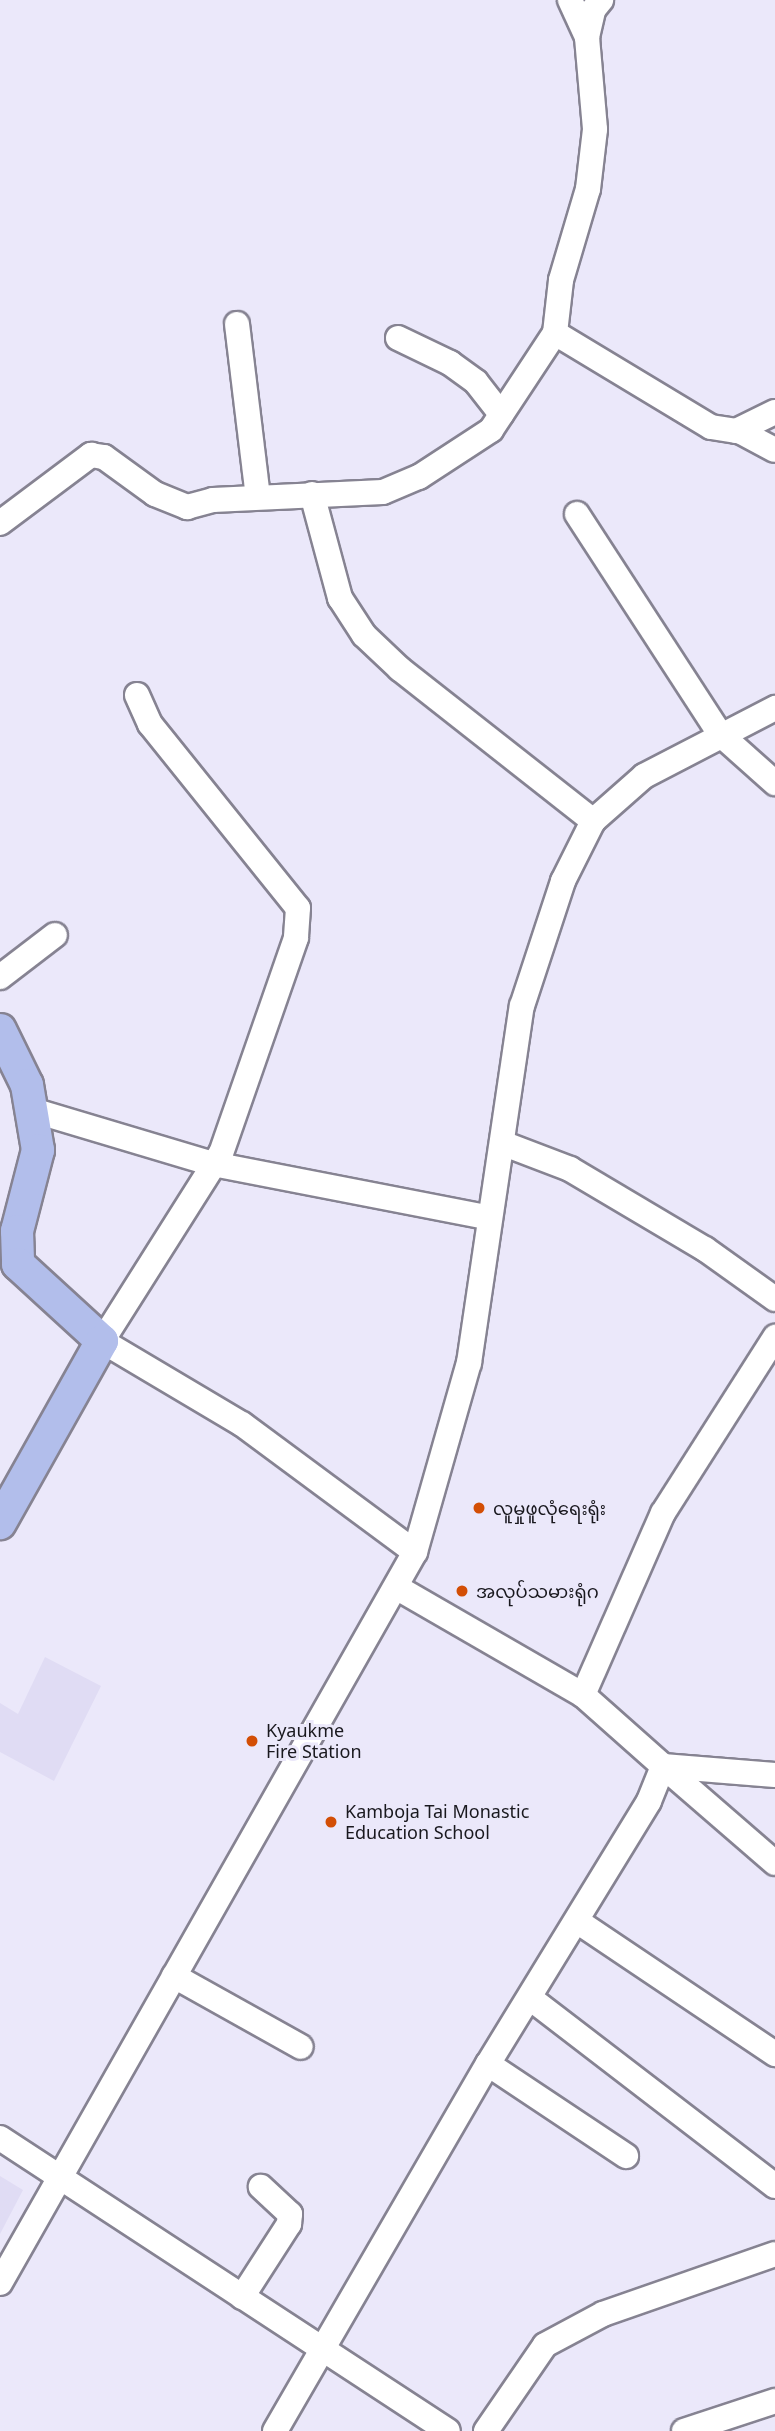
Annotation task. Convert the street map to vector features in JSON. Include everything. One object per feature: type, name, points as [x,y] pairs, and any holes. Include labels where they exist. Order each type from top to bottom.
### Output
[{"type":"main road","points":[[0,1523],[102,1341],[9,1259],[37,1150],[27,1085],[3,1042]]},
{"type":"street","points":[[570,0],[587,37]]},
{"type":"street","points":[[0,523],[91,455],[104,457],[155,494],[187,507],[258,497],[383,492],[419,477],[491,430],[555,333],[561,280],[588,189],[593,141],[587,37],[593,9],[601,0]]},
{"type":"street","points":[[237,324],[258,497]]},
{"type":"street","points":[[555,333],[711,427],[736,431],[775,450]]},
{"type":"street","points":[[398,338],[450,363],[476,382],[501,414]]},
{"type":"street","points":[[736,431],[775,412]]},
{"type":"street","points":[[312,494],[340,598],[364,635],[400,669],[593,821]]},
{"type":"street","points":[[577,514],[720,734],[775,783]]},
{"type":"street","points":[[137,695],[150,724],[298,908],[296,938],[213,1164],[102,1341],[242,1424],[415,1552]]},
{"type":"street","points":[[0,2283],[415,1552],[468,1363],[522,1006],[537,950],[563,881],[593,821],[643,776],[775,708]]},
{"type":"street","points":[[0,977],[55,934]]},
{"type":"street","points":[[32,1111],[213,1164],[490,1218]]},
{"type":"street","points":[[502,1143],[570,1169],[705,1249],[775,1299]]},
{"type":"street","points":[[583,1695],[663,1513],[775,1337]]},
{"type":"street","points":[[396,1587],[583,1695],[775,1863]]},
{"type":"street","points":[[663,1766],[775,1775]]},
{"type":"street","points":[[275,2431],[488,2064],[649,1801],[663,1766]]},
{"type":"street","points":[[577,1921],[775,2054]]},
{"type":"street","points":[[174,1976],[301,2047]]},
{"type":"street","points":[[530,1998],[775,2186]]},
{"type":"street","points":[[488,2064],[626,2156]]},
{"type":"street","points":[[0,2138],[447,2431]]},
{"type":"street","points":[[242,2297],[289,2224],[290,2214],[261,2187]]},
{"type":"street","points":[[486,2431],[545,2345],[603,2314],[775,2254]]},
{"type":"street","points":[[684,2431],[723,2425],[775,2401]]},
{"type":"shaded area","points":[[45,1657],[101,1686],[54,1781],[0,1752],[0,1703],[18,1714]]},
{"type":"shaded area","points":[[0,2176],[23,2190],[0,2234]]},
{"type":"place","name":"လူမှုဖူလုံရေးရုံး","points":[[479,1508]]},
{"type":"place","name":"အလုပ်သမားရုံဂ","points":[[462,1591]]},
{"type":"place","name":"Kyaukme Fire Station","points":[[252,1741]]},
{"type":"place","name":"Kamboja Tai Monastic Education School","points":[[331,1822]]}]
